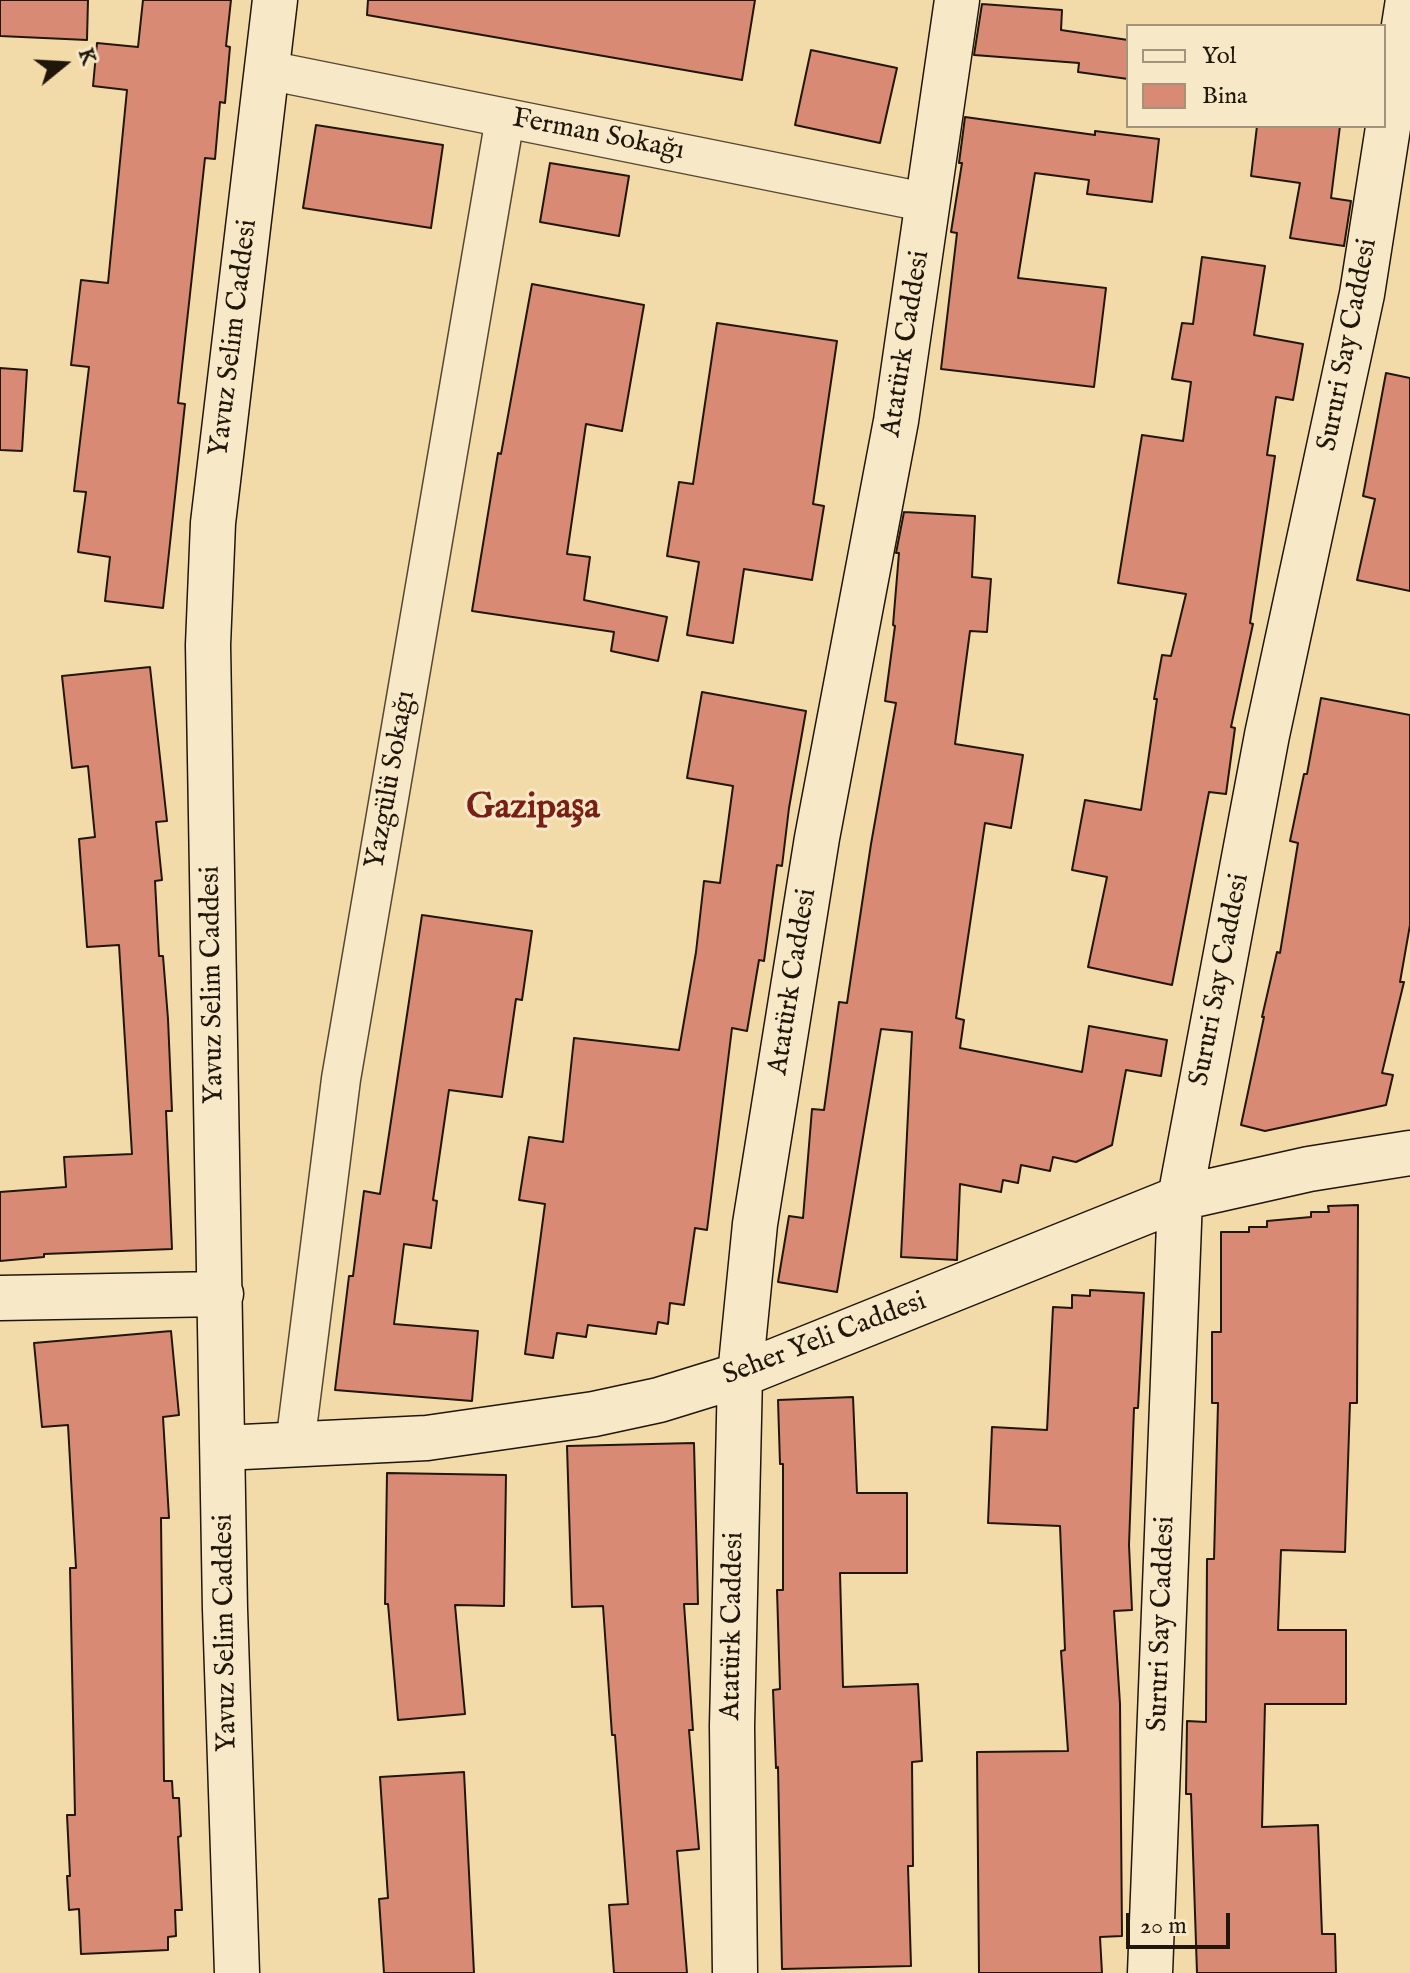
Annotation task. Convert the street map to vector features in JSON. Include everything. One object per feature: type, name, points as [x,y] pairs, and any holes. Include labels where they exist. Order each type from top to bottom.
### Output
[{"type":"street","name":"Yavuz Selim Caddesi","points":[[237,1973],[225,1609],[208,645],[213,523],[275,0]]},
{"type":"street","name":"Atatürk Caddesi","points":[[735,1973],[732,1726],[740,1375],[755,1224],[817,838],[896,421],[957,0]]},
{"type":"street","name":"Sururi Say Caddesi","points":[[1150,1973],[1180,1198],[1267,735],[1362,294],[1408,0]]},
{"type":"street","name":"Ferman Sokağı","points":[[267,70],[929,203]]},
{"type":"street","name":"Yazgülü Sokağı","points":[[295,1445],[341,1079],[505,118]]},
{"type":"street","name":"Seher Yeli Caddesi","points":[[223,1448],[427,1438],[594,1414],[659,1400],[740,1375],[1180,1198],[1309,1169],[1410,1153]]},
{"type":"street","points":[[0,1298],[221,1294]]},
{"type":"building","points":[[0,0],[88,0],[87,40],[0,36]]},
{"type":"building","points":[[143,0],[231,0],[225,103],[220,102],[215,159],[205,158],[178,403],[185,404],[163,608],[105,601],[110,557],[78,552],[86,492],[74,491],[89,367],[71,365],[81,280],[108,283],[127,90],[93,86],[97,43],[138,47]]},
{"type":"building","points":[[368,0],[755,0],[742,80],[367,15]]},
{"type":"building","points":[[982,4],[1062,10],[1061,30],[1126,40],[1126,79],[1078,72],[1079,63],[974,55]]},
{"type":"building","points":[[811,50],[897,68],[880,143],[795,125]]},
{"type":"building","points":[[965,117],[1095,135],[1095,131],[1159,139],[1152,202],[1087,194],[1089,180],[1035,173],[1018,278],[1106,288],[1094,387],[941,369],[957,233],[951,232],[962,163],[959,163]]},
{"type":"building","points":[[316,125],[443,145],[431,228],[303,208]]},
{"type":"building","points":[[1257,128],[1340,128],[1331,198],[1351,201],[1344,246],[1290,238],[1300,183],[1251,176]]},
{"type":"building","points":[[550,163],[629,176],[619,236],[540,222]]},
{"type":"building","points":[[1202,257],[1265,266],[1254,335],[1303,344],[1293,400],[1276,397],[1267,455],[1275,456],[1250,623],[1253,624],[1231,727],[1235,728],[1226,794],[1209,792],[1172,985],[1088,967],[1107,877],[1072,870],[1085,800],[1141,810],[1162,655],[1171,656],[1186,594],[1118,583],[1142,435],[1183,441],[1191,382],[1172,379],[1182,323],[1193,324]]},
{"type":"building","points":[[532,284],[644,305],[622,431],[586,424],[567,554],[590,557],[584,600],[667,617],[658,661],[611,651],[614,632],[472,611],[498,453],[501,454]]},
{"type":"building","points":[[717,323],[837,341],[813,504],[824,506],[812,580],[744,569],[733,643],[687,635],[699,562],[667,556],[679,482],[693,484]]},
{"type":"building","points":[[0,368],[27,370],[22,451],[0,450]]},
{"type":"building","points":[[1386,373],[1410,378],[1410,591],[1357,580],[1375,499],[1363,496]]},
{"type":"building","points":[[904,512],[975,516],[972,577],[991,579],[987,632],[970,631],[955,744],[1023,755],[1011,828],[985,823],[956,1018],[964,1020],[960,1048],[1082,1072],[1089,1026],[1167,1040],[1161,1076],[1126,1070],[1112,1145],[1076,1162],[1053,1157],[1050,1171],[1021,1165],[1018,1183],[1003,1180],[1001,1192],[960,1184],[957,1260],[901,1257],[912,1032],[881,1029],[837,1292],[778,1282],[789,1216],[803,1218],[812,1109],[824,1110],[839,1002],[847,1003],[896,703],[885,701],[895,626],[899,553],[896,553]]},
{"type":"building","points":[[150,667],[167,821],[156,822],[162,880],[155,881],[159,956],[163,956],[168,1019],[172,1111],[166,1111],[172,1249],[44,1254],[44,1257],[0,1261],[0,1192],[66,1187],[64,1157],[132,1154],[119,945],[87,947],[79,839],[95,837],[88,766],[72,768],[62,676]]},
{"type":"building","points":[[702,692],[806,711],[782,866],[777,865],[764,961],[759,960],[747,1031],[732,1028],[707,1230],[695,1228],[684,1305],[670,1303],[668,1324],[658,1322],[656,1334],[588,1325],[586,1337],[557,1333],[553,1358],[525,1354],[545,1204],[519,1200],[529,1137],[563,1142],[574,1038],[679,1050],[696,952],[704,881],[720,883],[733,786],[687,778]]},
{"type":"building","points":[[1321,698],[1410,715],[1410,925],[1400,982],[1404,982],[1382,1073],[1393,1075],[1386,1105],[1265,1131],[1241,1125],[1262,1017],[1277,952],[1280,953],[1298,843],[1290,841],[1304,774],[1307,774]]},
{"type":"building","points":[[422,915],[532,931],[522,1000],[516,999],[502,1097],[449,1090],[433,1200],[437,1201],[431,1248],[404,1244],[394,1324],[478,1331],[472,1401],[335,1390],[349,1276],[353,1276],[364,1191],[380,1194]]},
{"type":"building","points":[[1358,1205],[1357,1403],[1350,1403],[1345,1552],[1281,1550],[1278,1630],[1346,1630],[1346,1704],[1265,1704],[1262,1827],[1318,1825],[1322,1934],[1335,1934],[1336,1973],[1197,1973],[1191,1794],[1186,1794],[1187,1721],[1206,1722],[1207,1559],[1214,1559],[1218,1403],[1212,1403],[1212,1332],[1221,1332],[1221,1232],[1249,1232],[1249,1227],[1267,1227],[1267,1221],[1311,1217],[1311,1212],[1329,1212],[1328,1206]]},
{"type":"building","points":[[1090,1290],[1144,1293],[1138,1408],[1134,1408],[1129,1545],[1132,1610],[1114,1611],[1120,1704],[1122,1936],[1100,1937],[1102,1973],[979,1973],[977,1752],[1068,1751],[1061,1651],[1065,1650],[1060,1526],[988,1523],[992,1427],[1047,1430],[1053,1307],[1072,1308],[1072,1295],[1090,1296]]},
{"type":"building","points":[[171,1331],[179,1415],[163,1417],[169,1518],[161,1518],[164,1781],[172,1781],[173,1798],[179,1798],[182,1910],[175,1910],[176,1936],[168,1937],[168,1950],[81,1954],[79,1909],[69,1910],[67,1876],[70,1876],[67,1815],[75,1815],[70,1568],[76,1568],[68,1425],[42,1427],[34,1343]]},
{"type":"building","points":[[853,1397],[857,1493],[907,1493],[907,1573],[840,1573],[843,1687],[918,1684],[922,1761],[912,1762],[913,1866],[908,1866],[911,1966],[782,1969],[778,1767],[773,1690],[780,1689],[777,1590],[783,1590],[783,1464],[780,1464],[778,1400]]},
{"type":"building","points":[[694,1443],[698,1604],[684,1604],[693,1730],[689,1730],[699,1849],[677,1851],[687,1973],[614,1973],[609,1905],[628,1904],[615,1735],[612,1735],[603,1606],[572,1607],[567,1446]]},
{"type":"building","points":[[387,1473],[506,1475],[504,1606],[455,1605],[465,1714],[398,1720],[388,1604],[385,1604]]},
{"type":"building","points":[[464,1772],[474,1973],[384,1973],[379,1899],[388,1898],[380,1777]]},
{"type":"district","name":"Gazipaşa","points":[[533,810]]}]
